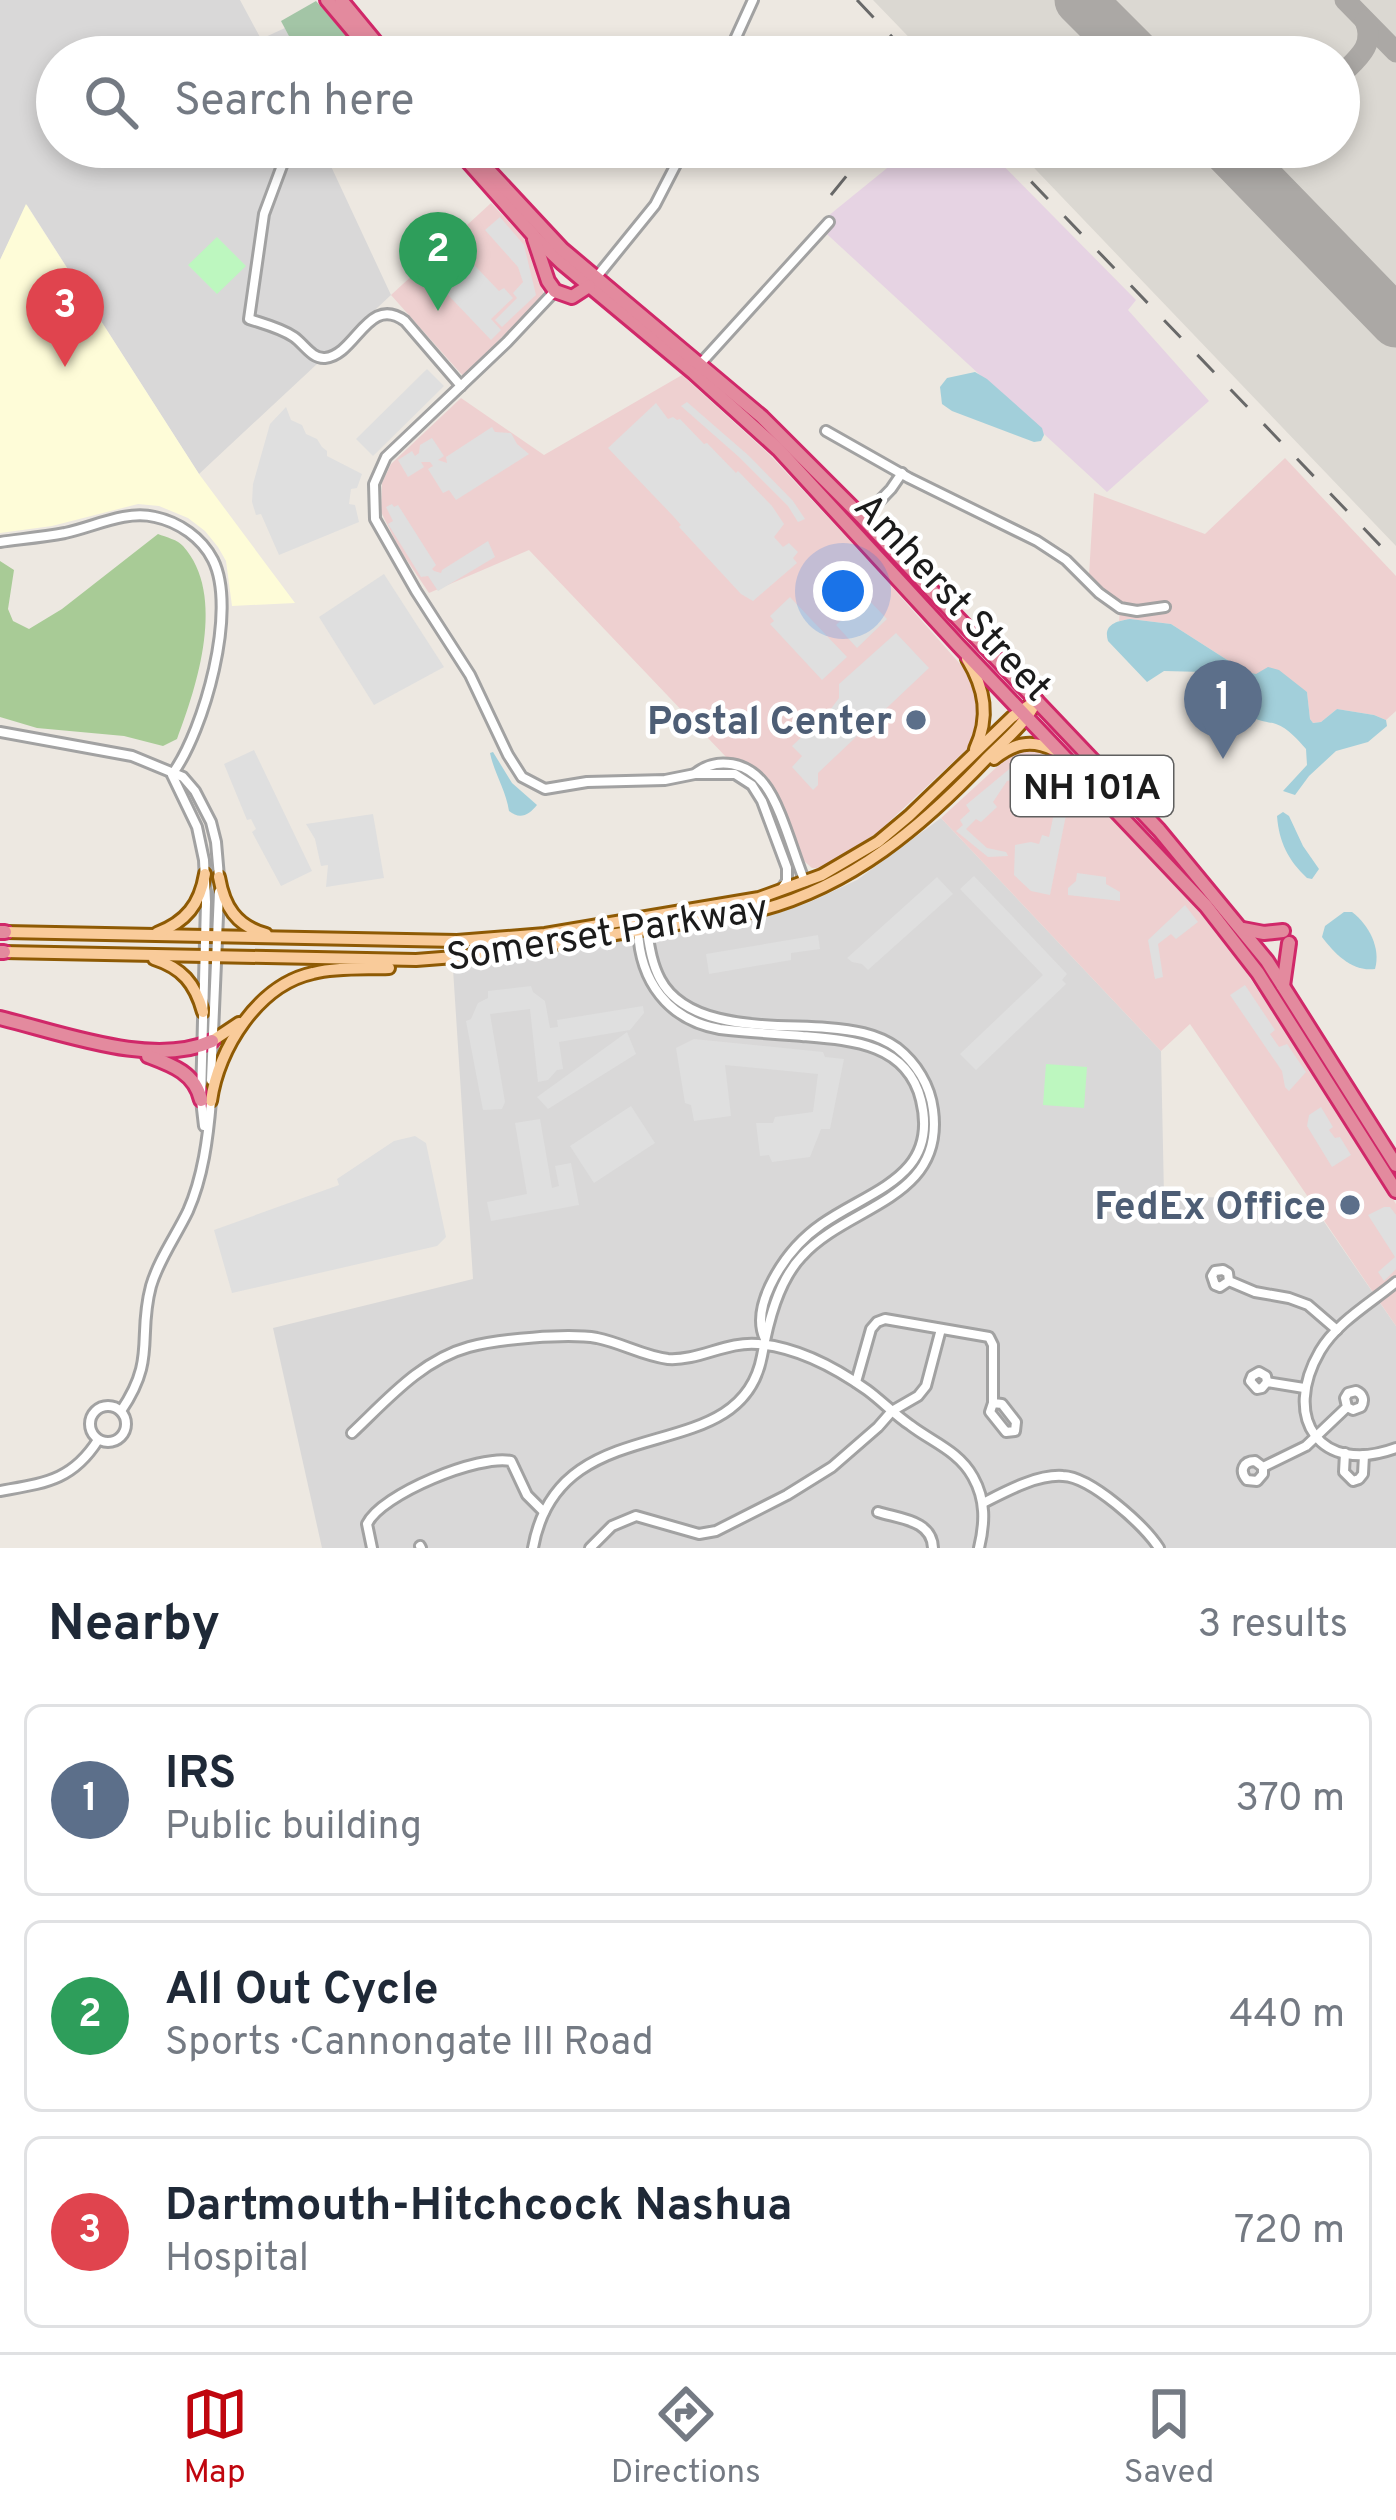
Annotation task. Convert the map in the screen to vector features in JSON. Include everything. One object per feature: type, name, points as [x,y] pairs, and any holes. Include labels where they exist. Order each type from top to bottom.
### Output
[{"type":"highway","points":[[327,0],[357,36]]},
{"type":"highway","points":[[340,0],[370,36]]},
{"type":"highway","name":"Amherst Street","points":[[474,168],[532,234],[701,363],[762,416],[1160,830],[1283,987],[1396,1165]]},
{"type":"highway","name":"Amherst Street","points":[[486,168],[592,282],[778,449],[1206,906],[1258,973],[1396,1191]]},
{"type":"highway","points":[[532,234],[555,292],[572,297],[592,282]]},
{"type":"highway","points":[[1242,929],[1286,937],[1283,987]]},
{"type":"highway","points":[[0,1018],[160,1053],[207,1044]]},
{"type":"highway","points":[[112,1045],[182,1071],[206,1100]]},
{"type":"main road","points":[[958,646],[976,674],[984,703],[972,766]]},
{"type":"main road","name":"Somerset Parkway","points":[[2,932],[408,942],[643,926],[757,911],[807,888],[878,842],[972,766],[1037,700]]},
{"type":"main road","points":[[972,766],[1016,745],[1039,744],[1059,752]]},
{"type":"main road","points":[[144,936],[187,916],[201,893],[205,874]]},
{"type":"main road","points":[[219,877],[226,902],[239,922],[254,931],[292,939]]},
{"type":"main road","name":"Somerset Parkway","points":[[2,952],[437,959],[506,952],[643,926],[807,888]]},
{"type":"main road","points":[[133,955],[180,970],[193,986],[203,1012]]},
{"type":"main road","points":[[207,1044],[281,987],[314,972],[390,968],[437,959]]},
{"type":"main road","points":[[206,1100],[221,1060],[256,1009]]},
{"type":"street","points":[[737,36],[753,0]]},
{"type":"street","points":[[281,168],[264,214],[249,320],[291,335],[316,356],[327,358],[371,321],[394,314],[461,386]]},
{"type":"street","points":[[592,282],[655,205],[674,168]]},
{"type":"street","points":[[701,363],[829,222]]},
{"type":"street","points":[[555,292],[382,463],[374,484],[373,512],[386,541],[470,675],[512,762],[529,782],[545,789],[729,773],[746,780],[756,789],[788,868],[786,884],[778,892]]},
{"type":"street","points":[[826,431],[1047,547],[1120,608],[1165,607]]},
{"type":"street","points":[[863,518],[902,473]]},
{"type":"street","points":[[0,542],[145,515],[178,525],[206,548],[219,580],[217,651],[197,727],[172,775]]},
{"type":"street","points":[[0,732],[132,756],[183,778],[208,815],[216,842],[219,877],[211,937],[201,1171],[194,1198],[150,1289],[140,1378],[121,1411]]},
{"type":"street","points":[[695,774],[705,766],[723,763],[744,768],[761,780],[807,888]]},
{"type":"street","points":[[172,775],[197,827],[211,937]]},
{"type":"street","points":[[532,1548],[544,1512],[568,1480],[604,1455],[702,1425],[733,1407],[753,1383],[765,1342],[760,1322],[775,1276],[798,1244],[825,1221],[894,1183],[911,1164],[924,1127],[921,1097],[909,1073],[875,1047],[720,1029],[678,1014],[646,974],[643,926]]},
{"type":"street","points":[[207,1044],[203,1012],[210,957]]},
{"type":"street","points":[[1229,1281],[1308,1305],[1337,1330]]},
{"type":"street","points":[[1396,1282],[1337,1330],[1321,1350],[1304,1388],[1304,1412],[1324,1445],[1364,1455],[1396,1448]]},
{"type":"street","points":[[856,1382],[871,1329],[885,1319],[984,1335],[992,1341],[993,1403]]},
{"type":"street","points":[[590,1548],[612,1526],[636,1516],[698,1534],[716,1531],[787,1496],[832,1467],[892,1411],[925,1390],[941,1329]]},
{"type":"street","points":[[352,1433],[410,1380],[439,1360],[471,1347],[584,1337],[669,1359],[765,1342],[856,1382],[961,1460],[973,1475],[982,1504],[979,1548]]},
{"type":"street","points":[[1267,1382],[1304,1388]]},
{"type":"street","points":[[109,1406],[121,1411],[126,1425],[122,1436],[112,1442],[98,1440],[90,1429],[93,1412],[109,1406]]},
{"type":"street","points":[[1263,1467],[1300,1450],[1347,1407]]},
{"type":"street","points":[[0,1491],[63,1476],[79,1466],[98,1440]]},
{"type":"street","points":[[1345,1453],[1344,1472],[1352,1481],[1363,1474],[1364,1455]]},
{"type":"street","points":[[372,1548],[367,1524],[376,1509],[422,1483],[496,1459],[511,1461],[527,1495],[544,1512]]},
{"type":"street","points":[[982,1504],[1063,1475],[1131,1515],[1159,1548]]},
{"type":"street","points":[[878,1512],[927,1529],[933,1548]]},
{"type":"shaded area","points":[[0,0],[240,0],[259,36],[36,36],[36,168],[332,168],[391,295],[199,474],[27,205],[0,260]]},
{"type":"shaded area","points":[[873,0],[1396,0],[1396,546],[1034,168],[1360,168],[1360,36],[908,36]]},
{"type":"shaded area","points":[[887,168],[1006,168],[1136,300],[1128,310],[1209,401],[1107,492],[817,225]]},
{"type":"shaded area","points":[[491,203],[527,241],[544,295],[463,376],[391,295]]},
{"type":"shaded area","points":[[26,204],[199,474],[295,603],[232,606],[226,561],[218,547],[188,518],[159,506],[138,504],[52,526],[0,533],[0,260]]},
{"type":"shaded area","points":[[500,217],[524,245],[536,295],[502,327],[495,320],[517,298],[513,293],[523,282],[518,267],[485,230]]},
{"type":"shaded area","points":[[458,248],[499,291],[504,288],[513,298],[491,319],[501,330],[491,340],[429,275]]},
{"type":"shaded area","points":[[427,369],[444,386],[373,456],[356,439]]},
{"type":"shaded area","points":[[682,375],[770,455],[974,683],[978,723],[967,749],[877,833],[820,868],[804,861],[769,779],[752,765],[727,758],[529,550],[429,593],[381,512],[382,483],[391,464],[461,398],[544,455]]},
{"type":"shaded area","points":[[687,402],[748,455],[805,519],[798,522],[739,457],[681,406]]},
{"type":"shaded area","points":[[656,403],[668,419],[680,419],[772,506],[784,524],[774,537],[783,547],[789,543],[798,552],[793,558],[797,563],[753,601],[741,594],[608,448]]},
{"type":"shaded area","points":[[286,407],[291,420],[317,439],[327,456],[362,474],[357,488],[351,489],[349,504],[355,505],[359,522],[279,555],[252,502],[270,424]]},
{"type":"shaded area","points":[[492,427],[495,432],[511,433],[529,454],[456,500],[449,490],[443,493],[428,469],[433,466],[430,462],[421,462],[424,467],[408,477],[398,460],[412,451],[415,456],[420,445],[432,438],[444,456],[438,460],[447,463],[446,457]]},
{"type":"shaded area","points":[[1285,458],[1396,576],[1396,711],[1386,720],[1337,709],[1313,723],[1307,692],[1261,672],[1246,672],[1171,624],[1119,621],[1121,601],[1089,575],[1094,493],[1205,534]]},
{"type":"shaded area","points":[[398,505],[436,565],[434,571],[441,573],[488,541],[495,557],[438,591],[428,576],[421,577],[388,524],[393,521],[386,507]]},
{"type":"shaded area","points":[[384,574],[444,667],[374,705],[319,617]]},
{"type":"shaded area","points":[[862,593],[887,619],[857,648],[836,625]]},
{"type":"shaded area","points":[[790,597],[847,657],[822,680],[770,624],[774,621],[770,616]]},
{"type":"shaded area","points":[[896,633],[929,668],[818,773],[813,790],[792,767],[802,756],[792,746],[830,710],[839,698],[839,684]]},
{"type":"shaded area","points":[[254,750],[312,871],[281,886],[224,764]]},
{"type":"shaded area","points":[[1042,751],[1060,762],[1202,915],[1242,966],[1350,1130],[1396,1204],[1396,1326],[1190,1024],[1161,1051],[941,818],[1010,755]]},
{"type":"shaded area","points":[[1025,756],[1040,767],[1024,782],[1019,778],[1007,781],[993,802],[997,807],[966,829],[987,848],[1008,856],[988,857],[956,831],[963,825],[960,820],[970,811],[966,805]]},
{"type":"shaded area","points":[[1054,813],[1066,815],[1050,895],[1031,891],[1014,875],[1015,845],[1039,844],[1042,835],[1049,837]]},
{"type":"shaded area","points":[[373,814],[384,878],[326,887],[328,865],[321,866],[306,824]]},
{"type":"shaded area","points":[[941,818],[1161,1051],[1164,1196],[1309,1200],[1396,1326],[1396,1548],[322,1548],[273,1328],[473,1279],[453,969],[779,913],[857,880]]},
{"type":"shaded area","points":[[1077,873],[1106,877],[1106,884],[1120,892],[1120,901],[1068,895]]},
{"type":"shaded area","points":[[974,876],[1067,974],[1062,980],[1066,984],[976,1070],[960,1054],[1043,975],[960,889]]},
{"type":"shaded area","points":[[937,877],[953,894],[868,970],[847,958]]},
{"type":"shaded area","points":[[1185,905],[1198,922],[1176,939],[1171,934],[1158,944],[1163,977],[1155,979],[1148,940]]},
{"type":"shaded area","points":[[818,935],[820,949],[791,953],[791,960],[709,974],[706,954]]},
{"type":"shaded area","points":[[1245,985],[1275,1030],[1270,1034],[1279,1047],[1287,1044],[1306,1072],[1289,1091],[1282,1071],[1230,995]]},
{"type":"shaded area","points":[[531,986],[545,1001],[550,1028],[558,1027],[557,1020],[643,1006],[644,1013],[630,1030],[559,1042],[563,1069],[538,1082],[530,1009],[490,1014],[505,1102],[502,1109],[483,1110],[466,1021],[478,1003],[488,998],[488,991]]},
{"type":"shaded area","points":[[627,1032],[636,1054],[548,1109],[537,1097]]},
{"type":"shaded area","points":[[694,1039],[823,1052],[825,1057],[844,1059],[830,1129],[821,1129],[810,1157],[772,1162],[769,1155],[760,1156],[756,1123],[813,1112],[818,1074],[725,1065],[731,1116],[694,1121],[691,1105],[685,1103],[676,1048]]},
{"type":"shaded area","points":[[631,1106],[655,1143],[594,1183],[570,1146]]},
{"type":"shaded area","points":[[1321,1107],[1333,1127],[1329,1130],[1340,1137],[1351,1155],[1332,1167],[1307,1126],[1309,1115]]},
{"type":"shaded area","points":[[540,1119],[552,1188],[559,1186],[555,1166],[571,1163],[579,1205],[491,1221],[487,1202],[527,1194],[515,1123]]},
{"type":"shaded area","points":[[415,1136],[426,1143],[446,1237],[437,1246],[232,1293],[214,1230],[339,1185],[337,1179],[394,1141]]},
{"type":"shaded area","points":[[1384,1207],[1396,1215],[1396,1269],[1384,1281],[1378,1272],[1395,1257],[1368,1215]]},
{"type":"green space","points":[[316,1],[347,36],[289,36],[281,21]]},
{"type":"green space","points":[[217,237],[246,266],[217,294],[188,265]]},
{"type":"green space","points":[[158,534],[183,546],[196,566],[206,615],[199,668],[177,739],[163,746],[124,736],[37,728],[0,717],[0,561],[14,570],[8,609],[13,621],[29,629]]},
{"type":"green space","points":[[1046,1064],[1087,1067],[1084,1108],[1043,1105]]},
{"type":"water","points":[[975,372],[1042,428],[1041,441],[942,404],[940,387],[947,378]]},
{"type":"water","points":[[1130,619],[1171,624],[1246,672],[1256,674],[1268,667],[1279,670],[1307,692],[1313,723],[1337,709],[1374,715],[1386,720],[1387,726],[1368,742],[1336,751],[1295,795],[1283,791],[1307,765],[1306,749],[1285,729],[1249,715],[1249,702],[1217,676],[1164,671],[1147,682],[1108,641],[1109,628]]},
{"type":"water","points":[[493,752],[512,783],[537,805],[528,814],[509,811]]},
{"type":"water","points":[[1283,812],[1319,869],[1312,879],[1286,850],[1277,816]]},
{"type":"water","points":[[1344,912],[1352,912],[1368,930],[1375,945],[1375,969],[1352,965],[1322,937],[1325,926]]},
{"type":"taxiway","points":[[1345,0],[1396,52]]},
{"type":"taxiway","points":[[1360,55],[1368,38],[1365,21]]},
{"type":"taxiway","points":[[1259,168],[1265,188]]},
{"type":"runway","points":[[1080,0],[1116,36]]},
{"type":"runway","points":[[1246,168],[1396,322]]},
{"type":"railway","points":[[857,0],[891,36]]},
{"type":"railway","points":[[831,195],[853,168]]},
{"type":"railway","points":[[1018,168],[1396,562]]},
{"type":"place","name":"All Out Cycle","points":[[438,311]]},
{"type":"place","name":"Dartmouth-Hitchcock Nashua","points":[[65,367]]},
{"type":"place","name":"Postal Center","points":[[916,720]]},
{"type":"place","name":"IRS","points":[[1223,759]]},
{"type":"place","name":"FedEx Office","points":[[1350,1205]]}]
